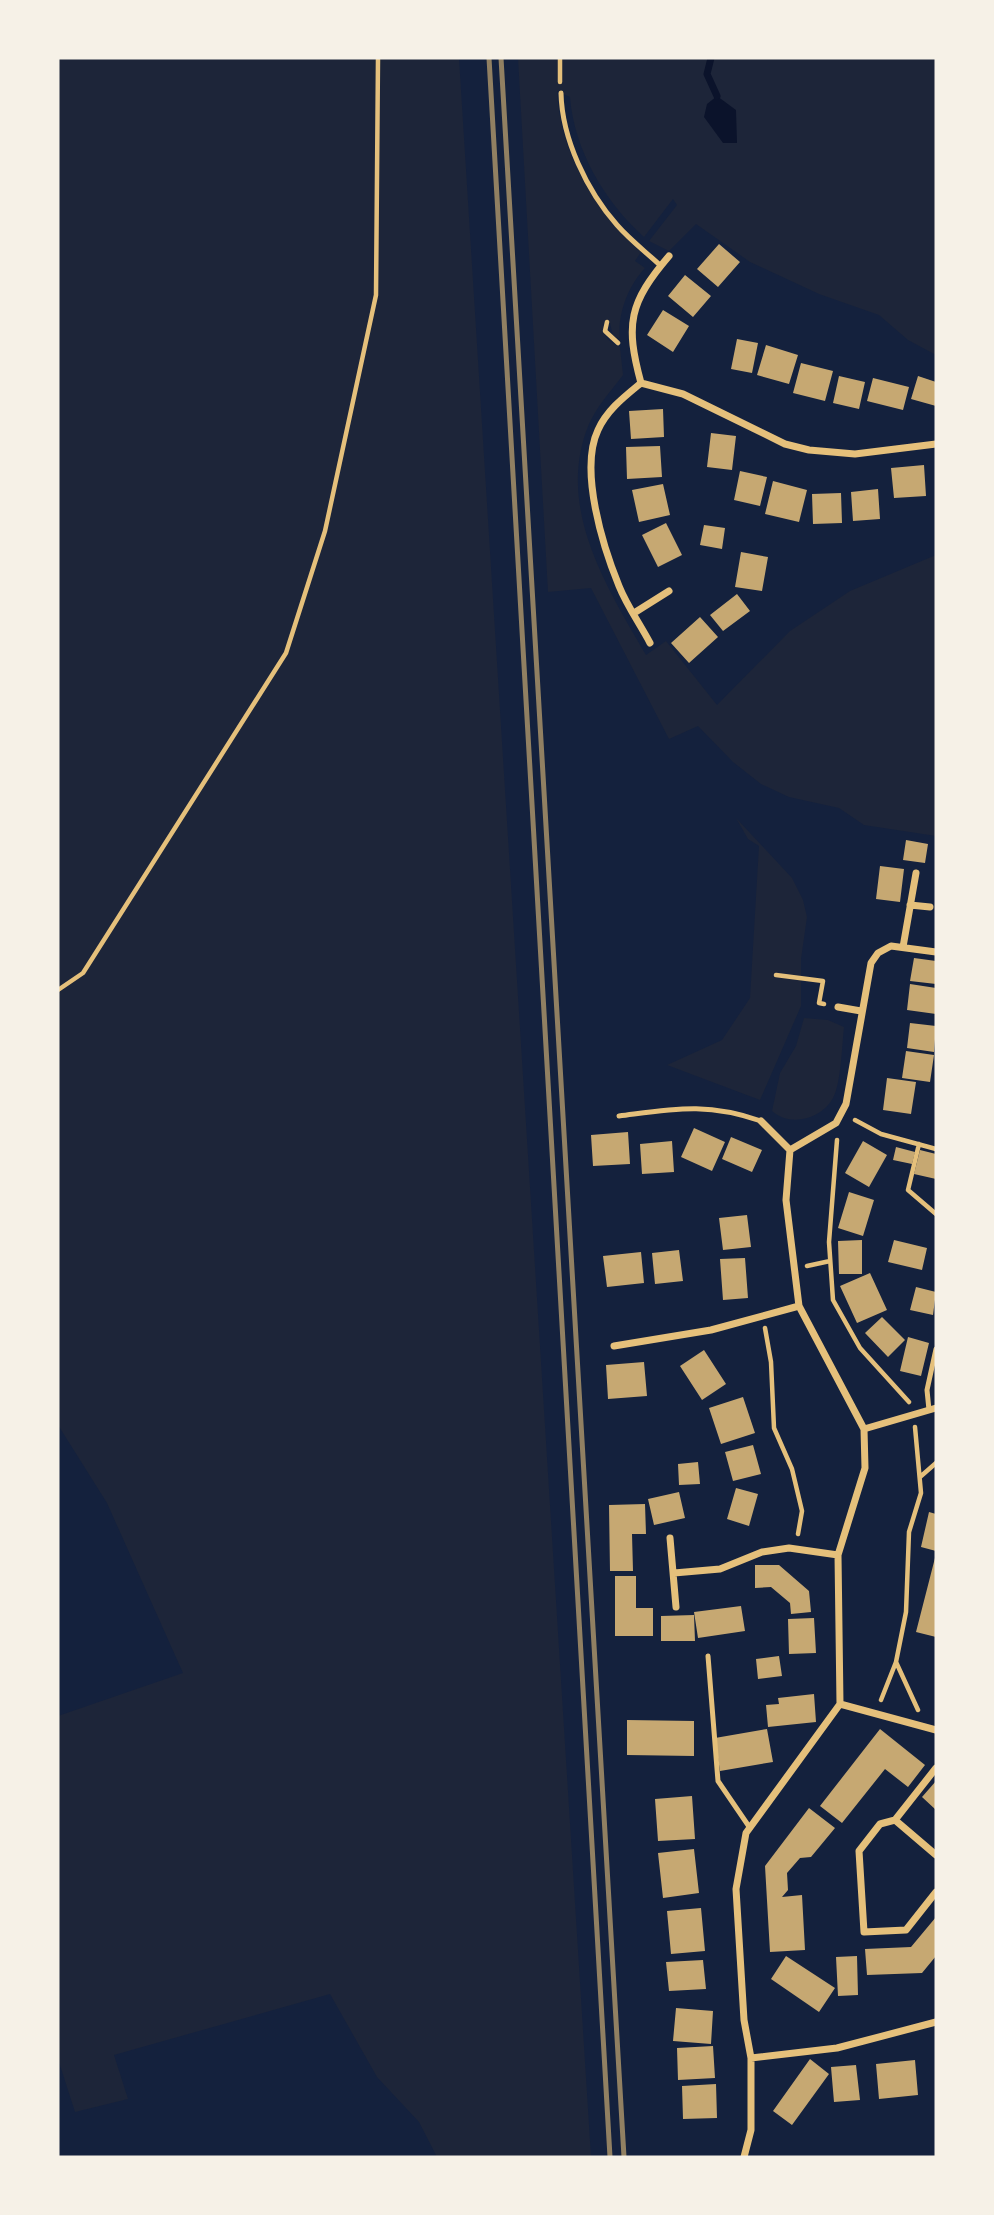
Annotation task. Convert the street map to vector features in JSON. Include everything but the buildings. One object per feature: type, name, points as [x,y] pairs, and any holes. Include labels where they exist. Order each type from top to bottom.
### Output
[{"type":"street","points":[[641,383],[631,324],[643,288],[669,256]]},
{"type":"street","points":[[641,383],[684,394],[785,444],[809,450],[856,454],[936,444]]},
{"type":"street","points":[[641,383],[616,403],[597,430],[591,455],[594,505],[620,587],[650,643]]},
{"type":"street","points":[[634,613],[669,591]]},
{"type":"street","points":[[903,947],[916,873]]},
{"type":"street","points":[[910,905],[930,907]]},
{"type":"street","points":[[790,1150],[836,1123],[846,1104],[860,1011],[871,963],[878,953],[891,946],[936,952]]},
{"type":"street","points":[[838,1007],[860,1011]]},
{"type":"street","points":[[744,2157],[751,2130],[751,2058],[744,2020],[736,1889],[746,1833],[840,1704],[838,1555],[865,1468],[864,1429],[799,1306],[786,1200],[790,1150],[761,1121]]},
{"type":"street","points":[[614,1346],[711,1330],[799,1306]]},
{"type":"street","points":[[864,1429],[932,1409]]},
{"type":"street","points":[[670,1538],[676,1607]]},
{"type":"street","points":[[674,1573],[720,1569],[762,1552],[796,1549],[838,1555]]},
{"type":"street","points":[[840,1704],[936,1730]]},
{"type":"street","points":[[936,1768],[895,1820],[880,1824],[859,1851],[863,1932],[906,1930],[936,1892]]},
{"type":"street","points":[[895,1820],[936,1856]]},
{"type":"street","points":[[751,2058],[837,2048],[936,2022]]},
{"type":"lane","points":[[561,93],[562,118],[582,172],[616,224],[661,266]]},
{"type":"lane","points":[[619,1116],[700,1107],[730,1110],[761,1121]]},
{"type":"lane","points":[[932,1409],[927,1390],[936,1349]]},
{"type":"lane","points":[[708,1656],[718,1781],[750,1828]]},
{"type":"path","points":[[58,990],[83,973],[286,653],[326,531],[376,295],[378,58]]},
{"type":"path","points":[[560,58],[561,93]]},
{"type":"path","points":[[776,975],[823,981],[819,1003],[838,1007]]},
{"type":"path","points":[[842,1112],[881,1134],[936,1149]]},
{"type":"path","points":[[836,1123],[837,1152],[829,1242],[833,1300],[860,1348],[906,1395],[914,1414],[920,1477],[921,1493],[909,1532],[906,1612],[896,1662],[877,1714]]},
{"type":"path","points":[[919,1144],[908,1190],[936,1214]]},
{"type":"path","points":[[762,1317],[769,1341],[774,1428],[792,1469],[802,1511],[796,1549]]},
{"type":"path","points":[[920,1477],[936,1462]]},
{"type":"path","points":[[896,1662],[926,1727]]},
{"type":"shaded area","points":[[58,58],[459,58],[591,2157],[437,2157],[419,2122],[377,2077],[330,1994],[114,2055],[128,2099],[75,2112],[58,2059],[58,1716],[183,1673],[107,1503],[58,1425]]},
{"type":"shaded area","points":[[518,58],[936,58],[936,355],[908,340],[879,315],[819,294],[750,262],[696,224],[669,251],[649,241],[677,205],[673,199],[644,237],[617,208],[594,174],[578,136],[570,97],[557,91],[565,137],[573,159],[595,199],[624,236],[641,252],[635,261],[645,268],[633,283],[625,301],[620,320],[620,339],[613,336],[610,323],[604,322],[607,337],[620,347],[623,375],[592,417],[580,455],[578,485],[582,515],[601,573],[615,601],[646,655],[666,641],[717,705],[790,631],[850,591],[936,555],[936,836],[864,825],[839,808],[789,797],[761,784],[733,762],[698,726],[669,739],[591,588],[548,592]]},
{"type":"shaded area","points":[[717,96],[736,110],[737,143],[723,143],[704,117],[707,104]]},
{"type":"shaded area","points":[[736,818],[792,878],[803,900],[807,917],[801,959],[801,1006],[760,1100],[667,1065],[722,1040],[750,998],[759,846],[748,839]]},
{"type":"shaded area","points":[[804,1018],[828,1020],[844,1027],[836,1092],[821,1112],[804,1119],[787,1119],[772,1111],[780,1073],[796,1046]]},
{"type":"waterway","points":[[711,58],[707,74],[717,96]]},
{"type":"railway","points":[[489,58],[610,2157]]},
{"type":"railway","points":[[501,58],[624,2157]]}]
